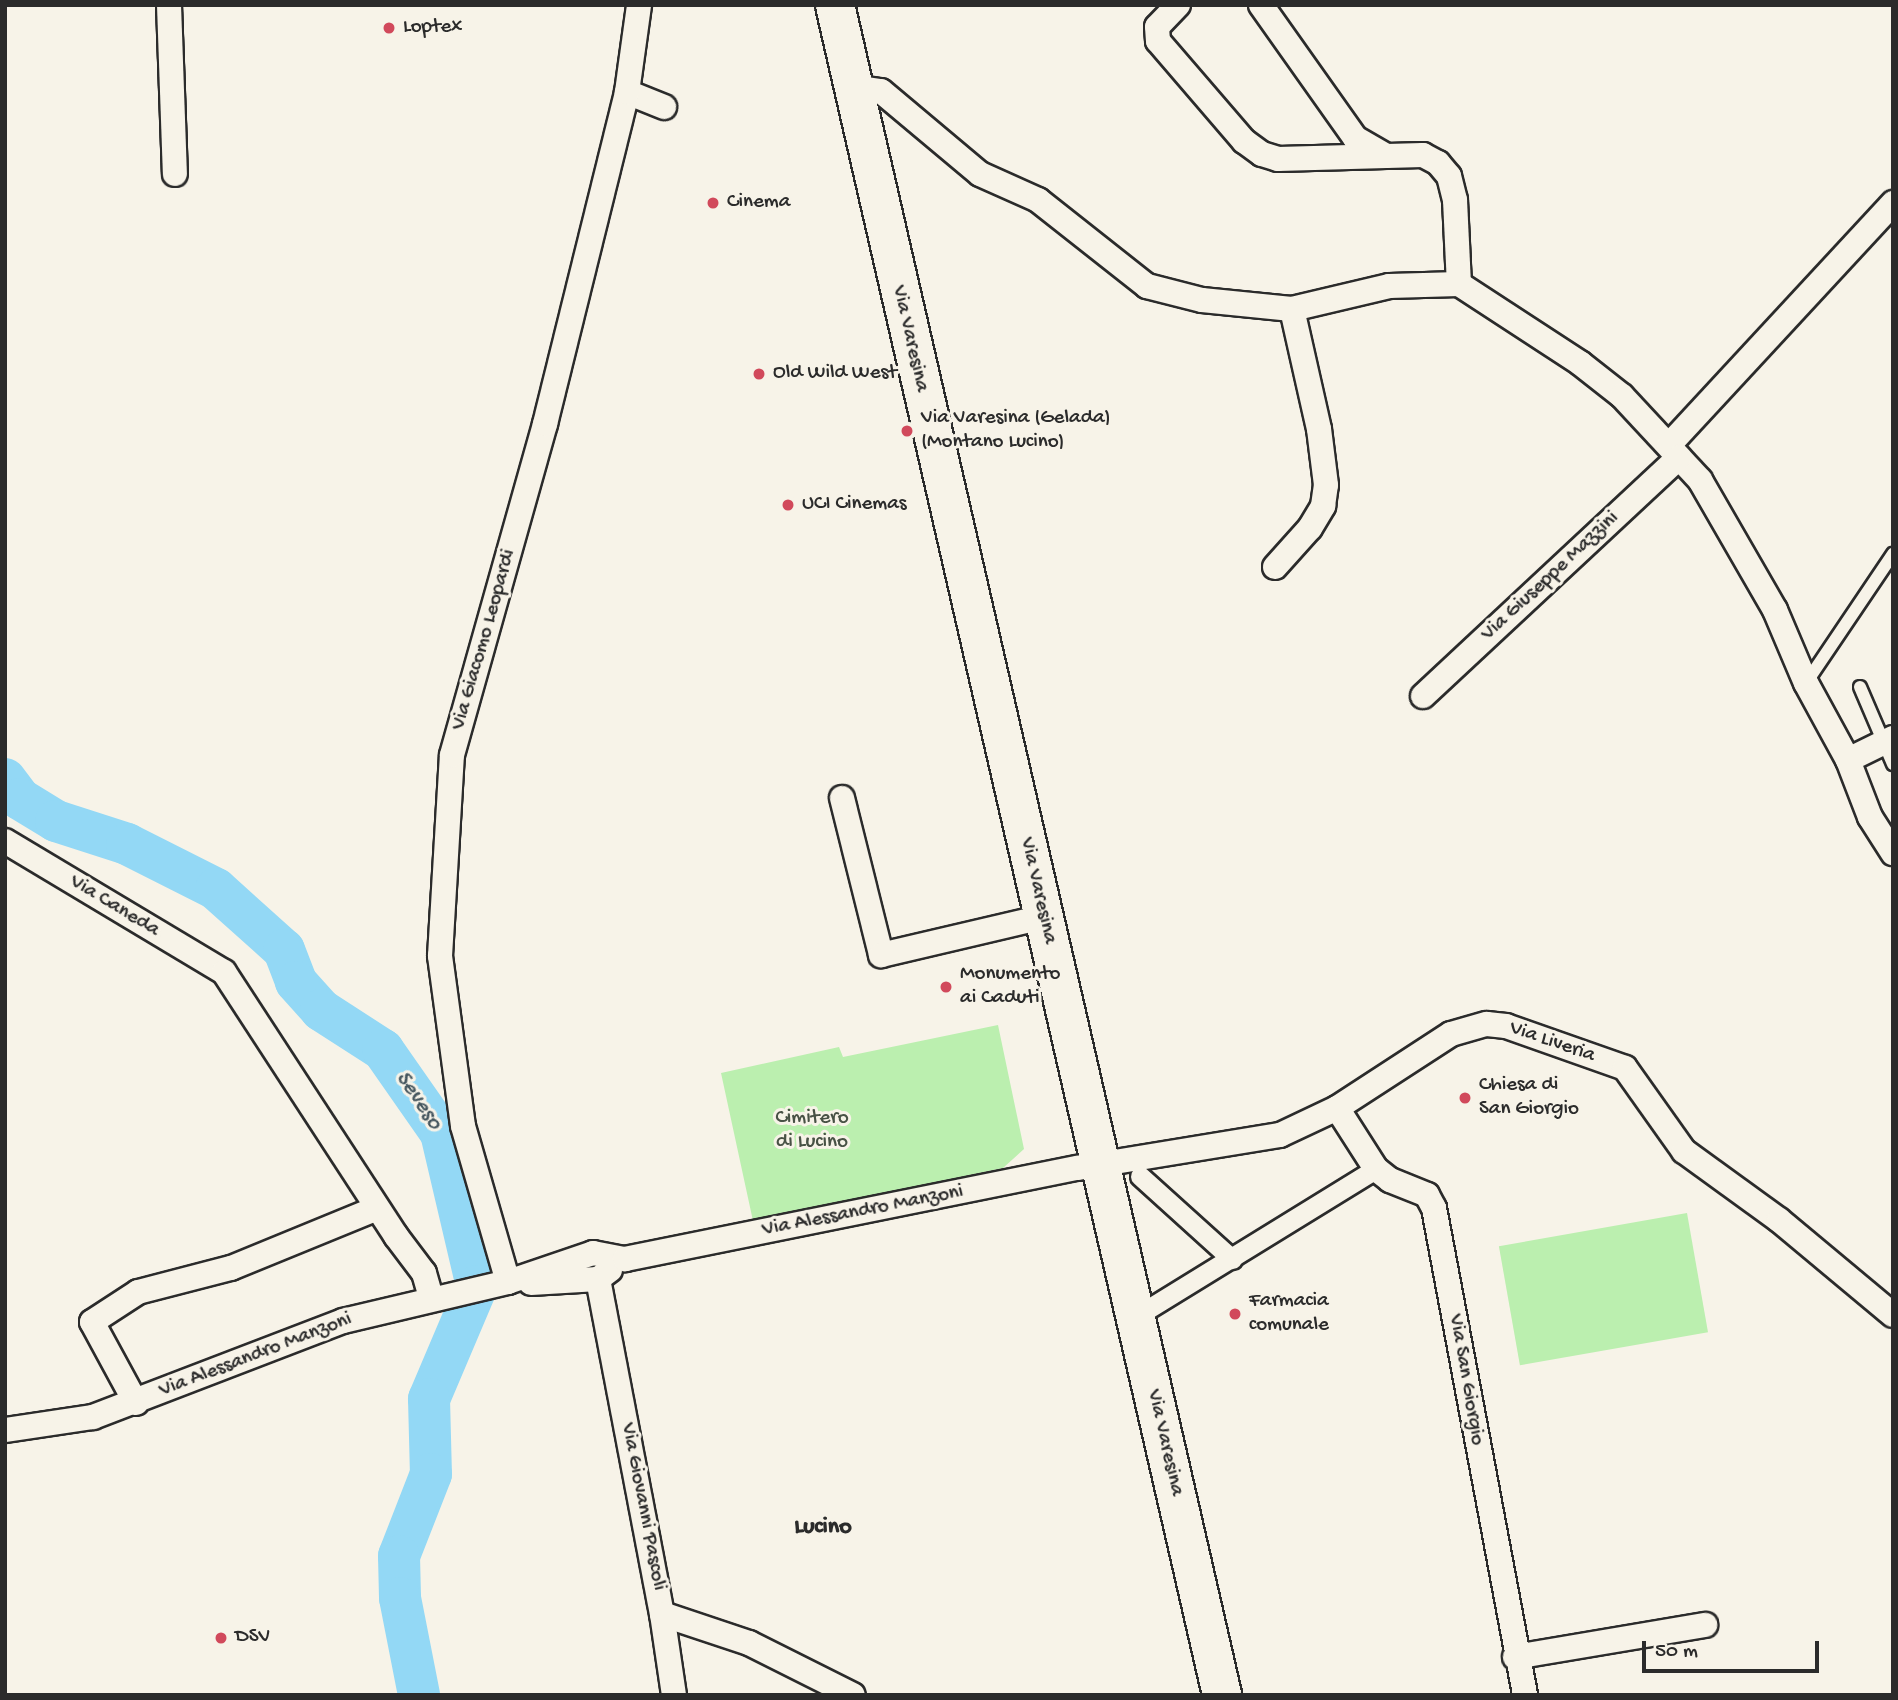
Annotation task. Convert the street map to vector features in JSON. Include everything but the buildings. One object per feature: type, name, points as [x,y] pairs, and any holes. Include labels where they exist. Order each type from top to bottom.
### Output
[{"type":"main road","name":"Via Varesina","points":[[836,8],[1222,1695]]},
{"type":"street","points":[[169,5],[175,174]]},
{"type":"street","name":"Via Giacomo Leopardi","points":[[500,1284],[463,1126],[440,956],[453,755],[545,424],[627,92],[639,5]]},
{"type":"street","points":[[1178,5],[1157,27],[1158,41],[1244,141],[1262,154],[1278,159],[1423,155],[1448,176],[1455,200],[1459,284]]},
{"type":"street","points":[[1262,5],[1355,138],[1387,156]]},
{"type":"street","points":[[852,87],[881,91],[980,174],[1038,200],[1147,286],[1202,300],[1292,309],[1389,286],[1459,284],[1580,363],[1622,396],[1674,451],[1717,508],[1775,610],[1806,683],[1848,760],[1870,817],[1893,853]]},
{"type":"street","points":[[627,92],[664,107]]},
{"type":"street","name":"Via Giuseppe Mazzini","points":[[1423,696],[1674,451],[1893,202]]},
{"type":"street","points":[[1275,567],[1323,506],[1325,485],[1317,417],[1292,309]]},
{"type":"street","points":[[1848,760],[1890,748]]},
{"type":"street","points":[[842,798],[881,955],[1043,917]]},
{"type":"street","name":"Via Caneda","points":[[5,841],[223,972],[377,1208]]},
{"type":"street","name":"Via Liveria","points":[[1100,1165],[1280,1135],[1337,1108],[1469,1025],[1506,1026],[1625,1068],[1684,1151],[1779,1220],[1893,1315]]},
{"type":"street","name":"Via San Giorgio","points":[[1337,1108],[1376,1169],[1390,1180],[1427,1195],[1434,1208],[1525,1695]]},
{"type":"street","name":"Via Alessandro Manzoni","points":[[5,1430],[93,1418],[343,1321],[500,1284],[593,1253],[625,1259],[1100,1165]]},
{"type":"street","points":[[1135,1317],[1376,1169]]},
{"type":"street","points":[[1140,1176],[1232,1259]]},
{"type":"street","points":[[136,1403],[92,1322],[138,1292],[231,1268],[377,1208],[438,1297]]},
{"type":"street","name":"Via Alessandro Manzoni","points":[[500,1284],[598,1279],[625,1259]]},
{"type":"street","name":"Via Giovanni Pascoli","points":[[598,1279],[662,1614],[750,1643],[853,1695]]},
{"type":"street","points":[[662,1614],[674,1695]]},
{"type":"street","points":[[1516,1657],[1704,1625]]},
{"type":"lane","points":[[1806,683],[1893,554]]},
{"type":"lane","points":[[1860,687],[1890,748]]},
{"type":"green space","name":"Cimitero di Lucino","points":[[998,1025],[1024,1149],[1003,1168],[753,1221],[721,1073],[839,1047],[843,1057]]},
{"type":"green space","points":[[1687,1213],[1708,1332],[1520,1365],[1499,1246]]},
{"type":"waterway","name":"Seveso","points":[[5,779],[20,799],[56,821],[127,844],[216,889],[284,950],[296,982],[321,1010],[383,1050],[441,1133],[477,1286],[429,1399],[431,1474],[399,1556],[400,1598],[419,1695]]},
{"type":"place","name":"Loptex","points":[[389,28]]},
{"type":"place","name":"Cinema","points":[[713,203]]},
{"type":"place","name":"Old Wild West","points":[[759,374]]},
{"type":"place","name":"Via Varesina (Gelada) (Montano Lucino)","points":[[907,431]]},
{"type":"place","name":"UCI Cinemas","points":[[788,505]]},
{"type":"place","name":"Monumento ai Caduti","points":[[946,987]]},
{"type":"place","name":"Chiesa di San Giorgio","points":[[1465,1098]]},
{"type":"place","name":"Farmacia comunale","points":[[1235,1314]]},
{"type":"place","name":"DSV","points":[[221,1638]]},
{"type":"district","name":"Lucino","points":[[823,1528]]}]
